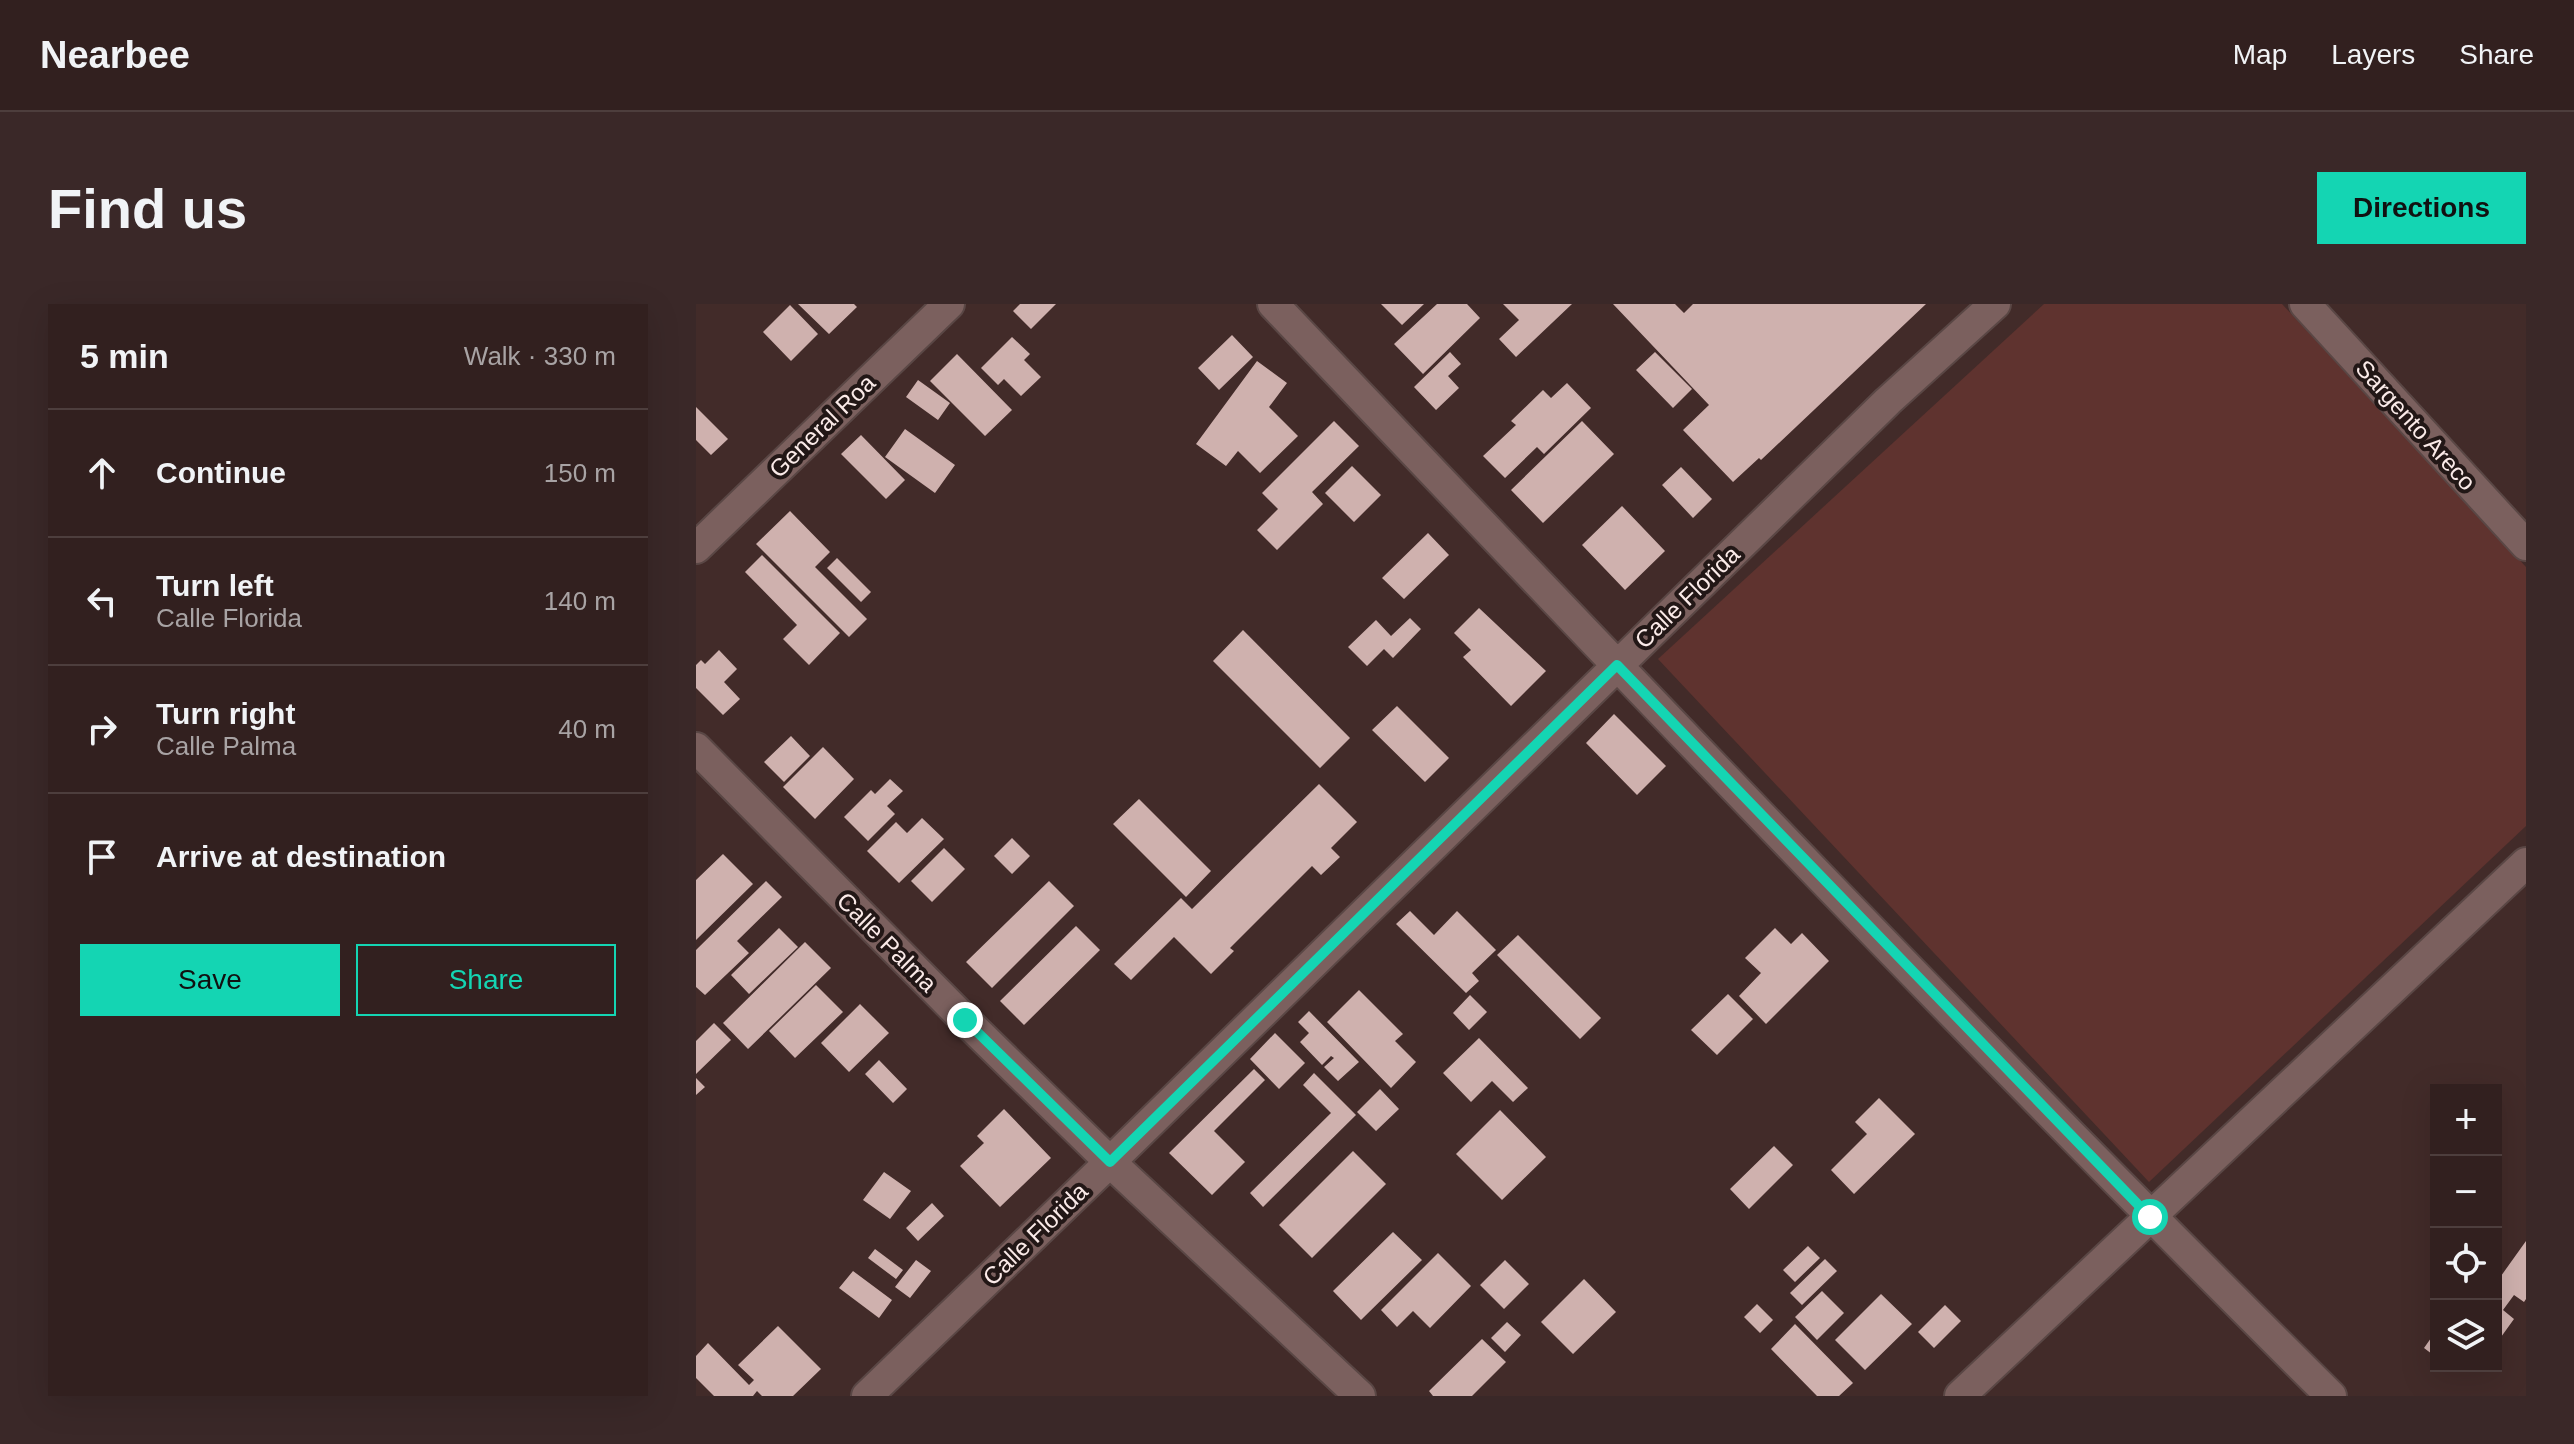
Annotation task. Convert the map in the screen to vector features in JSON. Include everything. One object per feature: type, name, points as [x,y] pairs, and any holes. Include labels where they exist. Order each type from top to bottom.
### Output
[{"type":"street","name":"General Roa","points":[[696,548],[949,304]]},
{"type":"street","points":[[1273,304],[2150,1217],[2331,1396]]},
{"type":"street","name":"Calle Florida","points":[[867,1396],[1888,401],[1995,304]]},
{"type":"street","name":"Sargento Areco","points":[[2305,304],[2526,545]]},
{"type":"street","name":"Calle Palma","points":[[696,748],[1110,1162],[1360,1396]]},
{"type":"street","points":[[1960,1396],[2526,863]]},
{"type":"shaded area","points":[[2044,304],[2282,304],[2526,567],[2526,826],[2149,1182],[1658,659]]},
{"type":"building","points":[[798,304],[854,304],[857,307],[829,334]]},
{"type":"building","points":[[1020,304],[1056,304],[1031,329],[1013,311]]},
{"type":"building","points":[[1381,304],[1424,304],[1402,325]]},
{"type":"building","points":[[1437,304],[1467,304],[1480,318],[1423,374],[1394,344]]},
{"type":"building","points":[[1503,304],[1572,304],[1516,357],[1499,339],[1519,320]]},
{"type":"building","points":[[1613,304],[1675,304],[1684,313],[1693,304],[1926,304],[1761,460],[1759,458],[1733,482],[1683,430],[1709,405]]},
{"type":"building","points":[[790,305],[818,334],[791,361],[763,332]]},
{"type":"building","points":[[1232,335],[1253,357],[1219,390],[1198,368]]},
{"type":"building","points":[[1012,337],[1030,354],[1024,360],[1041,377],[1021,396],[1004,379],[998,385],[981,368]]},
{"type":"building","points":[[1450,352],[1461,364],[1448,376],[1459,388],[1436,410],[1414,387]]},
{"type":"building","points":[[1655,352],[1692,389],[1673,408],[1636,370]]},
{"type":"building","points":[[957,354],[1012,410],[985,436],[930,381]]},
{"type":"building","points":[[1257,361],[1287,383],[1269,407],[1298,436],[1260,473],[1238,451],[1226,466],[1196,444]]},
{"type":"building","points":[[918,380],[950,403],[938,420],[906,397]]},
{"type":"building","points":[[1567,383],[1591,408],[1544,454],[1537,447],[1505,478],[1483,456],[1516,425],[1511,421],[1543,390],[1551,398]]},
{"type":"building","points":[[696,407],[728,439],[711,455],[696,440]]},
{"type":"building","points":[[1334,421],[1359,446],[1312,492],[1323,504],[1277,550],[1257,530],[1278,509],[1262,493]]},
{"type":"building","points":[[1582,421],[1614,454],[1543,523],[1511,490]]},
{"type":"building","points":[[905,429],[955,465],[935,493],[885,457]]},
{"type":"building","points":[[861,435],[905,480],[886,499],[841,454]]},
{"type":"building","points":[[1352,466],[1381,495],[1354,522],[1325,493]]},
{"type":"building","points":[[1681,467],[1712,499],[1693,518],[1662,485]]},
{"type":"building","points":[[1622,506],[1665,551],[1625,590],[1582,545]]},
{"type":"building","points":[[790,511],[830,552],[815,567],[867,619],[849,637],[756,544]]},
{"type":"building","points":[[1428,533],[1449,555],[1404,599],[1382,578]]},
{"type":"building","points":[[762,555],[840,633],[809,665],[783,639],[797,625],[745,572]]},
{"type":"building","points":[[837,558],[871,592],[861,602],[827,568]]},
{"type":"building","points":[[1479,608],[1546,671],[1511,706],[1463,657],[1471,650],[1454,633]]},
{"type":"building","points":[[1410,618],[1421,629],[1393,658],[1384,649],[1367,666],[1348,647],[1376,620],[1391,636]]},
{"type":"building","points":[[1243,630],[1350,738],[1320,768],[1213,661]]},
{"type":"building","points":[[719,650],[737,669],[724,682],[740,699],[723,715],[696,688],[696,665],[701,660],[705,664]]},
{"type":"building","points":[[1397,706],[1449,758],[1425,782],[1372,730]]},
{"type":"building","points":[[1614,714],[1666,766],[1637,795],[1586,743]]},
{"type":"building","points":[[791,736],[810,756],[784,782],[764,762]]},
{"type":"building","points":[[823,747],[854,779],[815,819],[783,787]]},
{"type":"building","points":[[890,779],[903,791],[887,806],[895,814],[868,841],[844,817],[871,790],[875,794]]},
{"type":"building","points":[[1319,784],[1357,822],[1331,848],[1340,857],[1321,875],[1312,866],[1230,948],[1234,951],[1211,974],[1174,937],[1131,980],[1114,964],[1181,898],[1192,909]]},
{"type":"building","points":[[1139,799],[1211,871],[1186,897],[1113,824]]},
{"type":"building","points":[[922,818],[944,839],[899,883],[867,851],[896,822],[907,833]]},
{"type":"building","points":[[1012,838],[1030,856],[1012,874],[994,856]]},
{"type":"building","points":[[944,848],[965,869],[932,902],[911,881]]},
{"type":"building","points":[[723,854],[753,884],[696,940],[696,880]]},
{"type":"building","points":[[766,881],[782,897],[737,941],[749,953],[705,995],[696,987],[696,950]]},
{"type":"building","points":[[1049,881],[1074,906],[992,988],[966,962]]},
{"type":"building","points":[[1410,911],[1434,935],[1457,911],[1496,950],[1472,973],[1479,981],[1466,993],[1396,924]]},
{"type":"building","points":[[1076,926],[1100,950],[1024,1025],[1000,1001]]},
{"type":"building","points":[[779,928],[798,947],[749,994],[731,975]]},
{"type":"building","points":[[1775,928],[1791,944],[1802,933],[1829,961],[1766,1024],[1739,996],[1761,973],[1745,958]]},
{"type":"building","points":[[1518,935],[1601,1018],[1580,1039],[1497,955]]},
{"type":"building","points":[[805,942],[831,968],[748,1049],[723,1023]]},
{"type":"building","points":[[816,985],[843,1012],[795,1058],[769,1031]]},
{"type":"building","points":[[1359,990],[1403,1034],[1395,1041],[1416,1062],[1391,1088],[1327,1022]]},
{"type":"building","points":[[1728,994],[1753,1019],[1717,1055],[1691,1030]]},
{"type":"building","points":[[1470,995],[1487,1012],[1469,1030],[1453,1013]]},
{"type":"building","points":[[860,1004],[889,1033],[849,1072],[821,1043]]},
{"type":"building","points":[[1309,1011],[1359,1062],[1338,1081],[1324,1067],[1334,1058],[1331,1056],[1322,1065],[1300,1042],[1309,1033],[1298,1022]]},
{"type":"building","points":[[714,1023],[731,1040],[696,1074],[696,1041]]},
{"type":"building","points":[[1275,1033],[1305,1063],[1279,1089],[1250,1059]]},
{"type":"building","points":[[1479,1038],[1528,1088],[1513,1102],[1492,1081],[1471,1102],[1443,1073]]},
{"type":"building","points":[[879,1060],[907,1089],[893,1103],[865,1074]]},
{"type":"building","points":[[1254,1069],[1265,1080],[1214,1131],[1245,1162],[1212,1195],[1169,1153]]},
{"type":"building","points":[[1314,1073],[1356,1115],[1263,1207],[1250,1193],[1331,1113],[1303,1085]]},
{"type":"building","points":[[696,1078],[705,1087],[696,1095]]},
{"type":"building","points":[[1380,1089],[1399,1109],[1376,1131],[1357,1112]]},
{"type":"building","points":[[1879,1098],[1915,1134],[1854,1194],[1831,1170],[1867,1134],[1855,1122]]},
{"type":"building","points":[[1004,1109],[1051,1158],[1000,1207],[960,1166],[984,1143],[977,1136]]},
{"type":"building","points":[[1500,1110],[1546,1157],[1502,1200],[1456,1154]]},
{"type":"building","points":[[1774,1146],[1793,1165],[1749,1209],[1730,1189]]},
{"type":"building","points":[[1353,1151],[1386,1184],[1312,1258],[1279,1225]]},
{"type":"building","points":[[884,1172],[911,1191],[890,1219],[863,1200]]},
{"type":"building","points":[[932,1203],[944,1216],[918,1241],[906,1228]]},
{"type":"building","points":[[1393,1232],[1422,1260],[1361,1320],[1333,1291]]},
{"type":"building","points":[[2526,1241],[2526,1299],[2524,1302],[2514,1295],[2503,1310],[2514,1319],[2502,1336],[2502,1300],[2502,1275]]},
{"type":"building","points":[[1808,1246],[1820,1258],[1795,1282],[1783,1270]]},
{"type":"building","points":[[875,1249],[903,1270],[896,1279],[868,1258]]},
{"type":"building","points":[[1438,1253],[1471,1286],[1430,1328],[1413,1311],[1397,1327],[1381,1310]]},
{"type":"building","points":[[1825,1259],[1837,1271],[1802,1305],[1790,1293]]},
{"type":"building","points":[[916,1260],[931,1271],[910,1298],[895,1287]]},
{"type":"building","points":[[1505,1260],[1529,1284],[1504,1309],[1480,1285]]},
{"type":"building","points":[[853,1271],[892,1300],[879,1318],[839,1288]]},
{"type":"building","points":[[1584,1279],[1616,1312],[1573,1354],[1541,1322]]},
{"type":"building","points":[[1822,1291],[1844,1313],[1817,1340],[1795,1317]]},
{"type":"building","points":[[1881,1294],[1912,1324],[1865,1370],[1835,1340]]},
{"type":"building","points":[[1757,1304],[1773,1320],[1760,1333],[1744,1317]]},
{"type":"building","points":[[1945,1305],[1961,1321],[1934,1348],[1918,1332]]},
{"type":"building","points":[[1507,1322],[1521,1335],[1505,1352],[1491,1338]]},
{"type":"building","points":[[1795,1324],[1853,1383],[1839,1396],[1817,1396],[1771,1349]]},
{"type":"building","points":[[778,1326],[821,1369],[793,1396],[762,1396],[757,1391],[753,1396],[714,1396],[696,1378],[696,1356],[708,1343],[749,1385],[754,1380],[738,1365]]},
{"type":"building","points":[[1482,1339],[1506,1362],[1472,1396],[1433,1396],[1429,1391]]},
{"type":"route","points":[[965,1020],[1110,1162],[1617,665],[2150,1217]]}]
